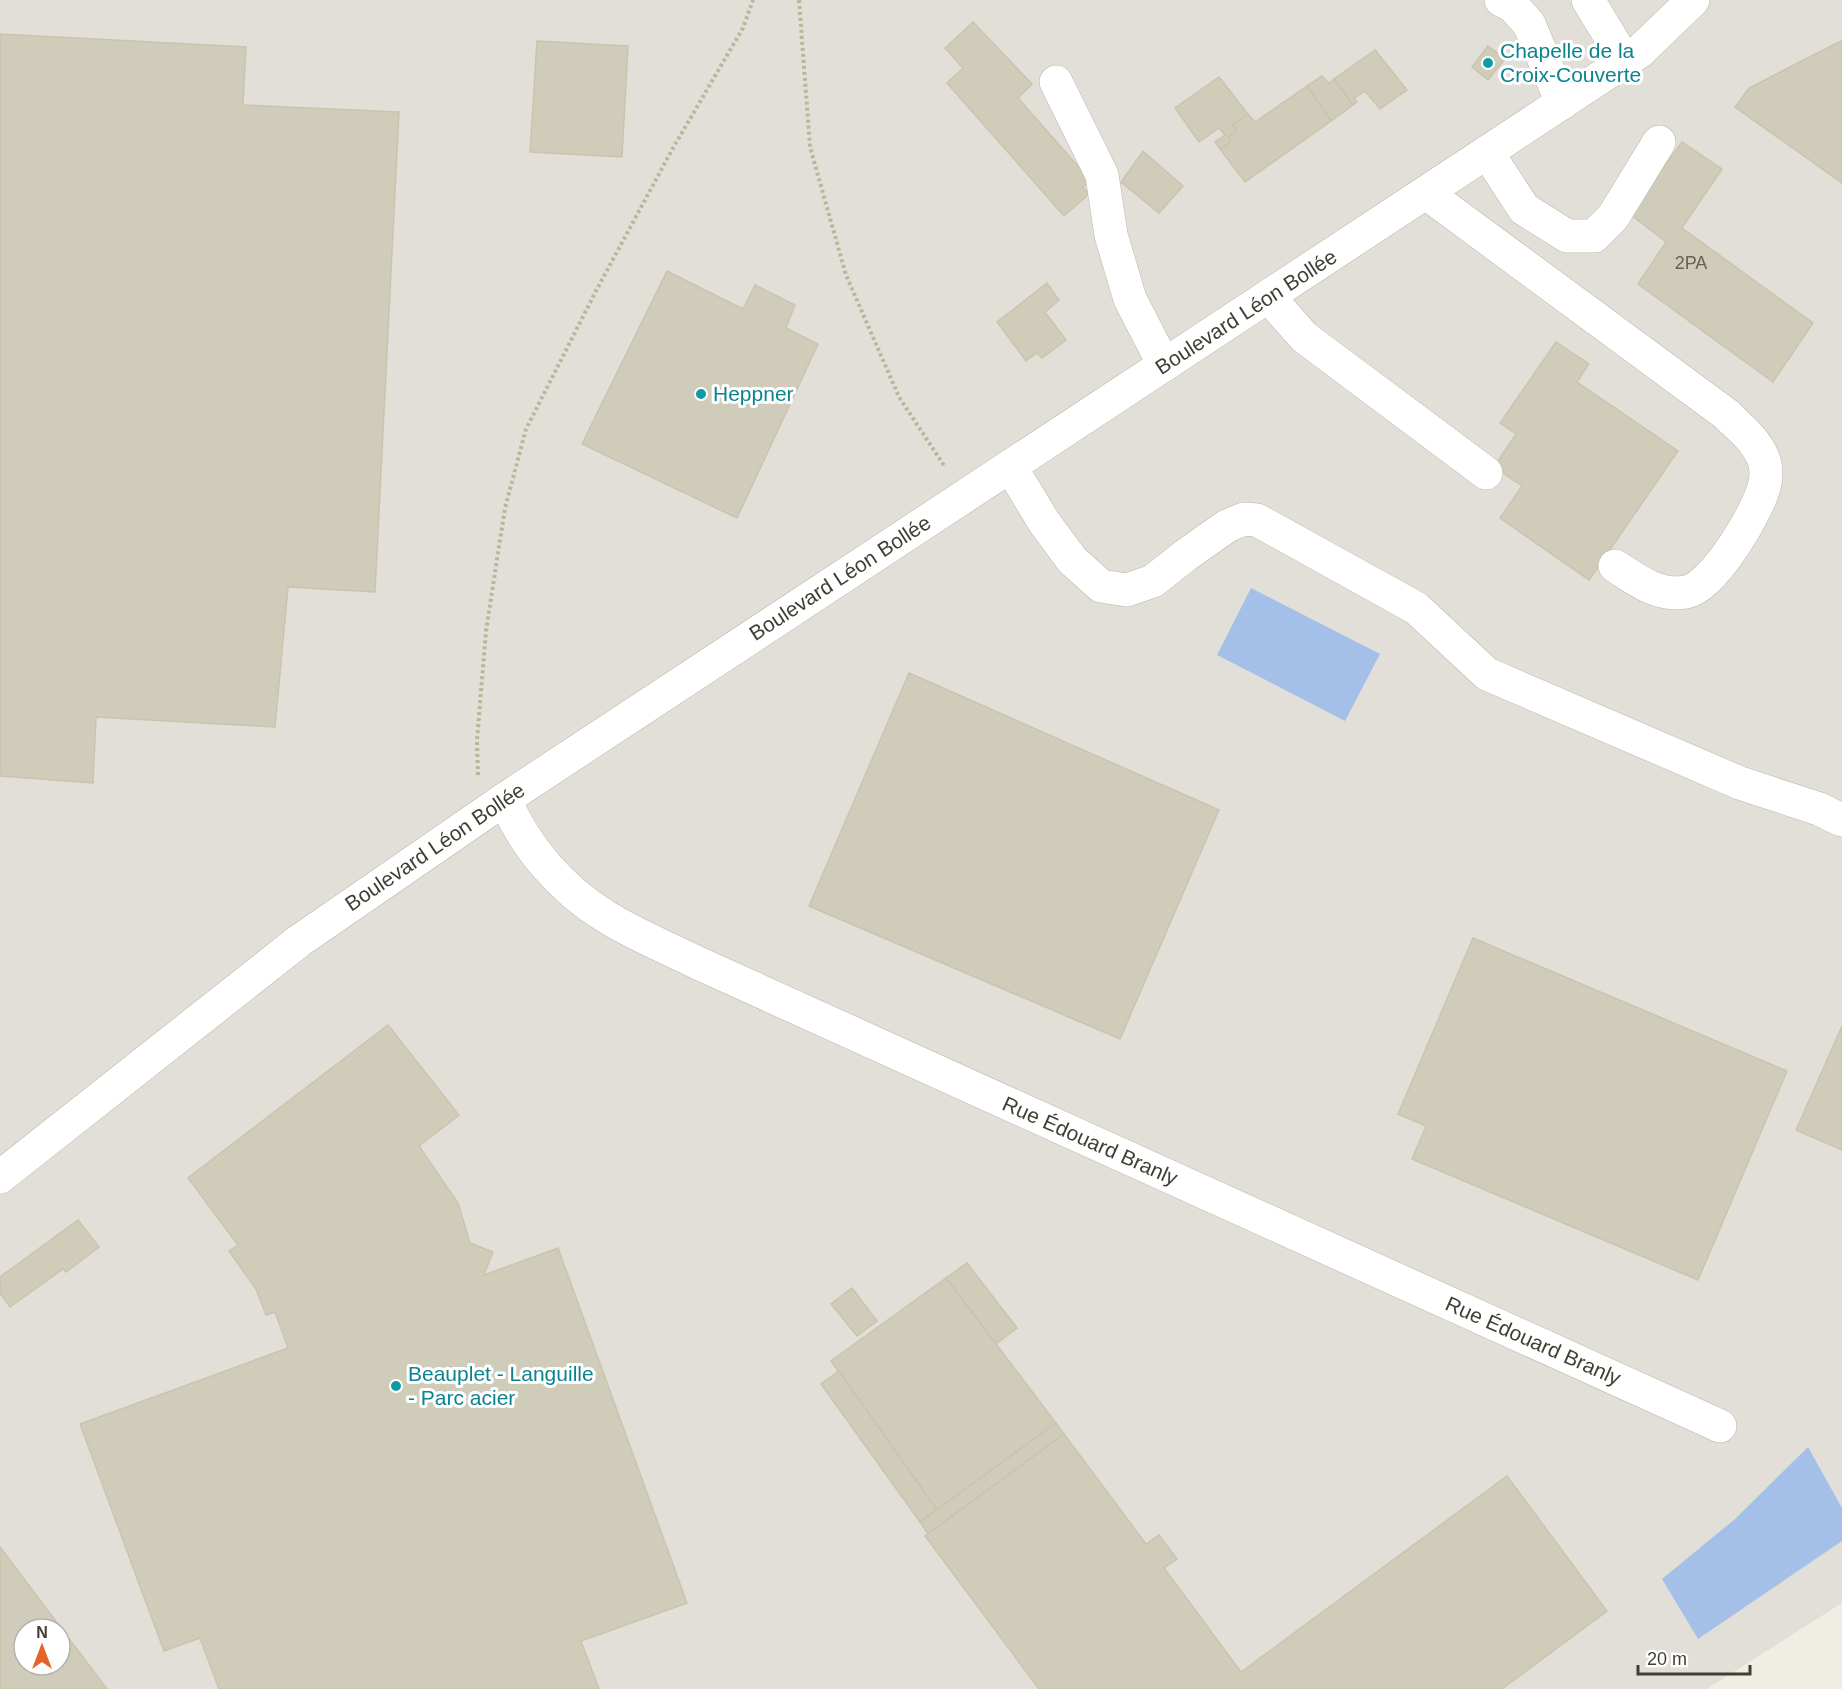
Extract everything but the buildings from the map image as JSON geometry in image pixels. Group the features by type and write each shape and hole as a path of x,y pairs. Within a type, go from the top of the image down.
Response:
{"street":[{"path":"1500,0 1513,6 1528,24 1562,103"},
{"path":"1588,0 1625,61"},
{"name":"Boulevard Léon Bollée","path":"0,1177 299,941 492,808 1639,52 1694,0"},
{"path":"1056,82 1102,175 1112,235 1130,299 1164,365"},
{"path":"1486,152 1524,209 1567,236 1594,236 1613,217 1659,142"},
{"path":"1426,193 1726,414 1756,445 1765,464 1765,482 1758,501 1727,558 1707,580 1689,592 1669,592 1647,587 1615,566"},
{"path":"1269,297 1304,337 1486,473"},
{"path":"1010,466 1044,522 1072,560 1101,586 1127,590 1154,581 1227,526 1244,519 1257,520 1416,608 1487,674 1740,783 1819,809 1842,820"},
{"name":"Rue Édouard Branly","path":"492,808 514,822 553,876 605,916 700,964 1720,1426"}],"path":[{"path":"492,808 477,740 486,631 506,508 526,429 613,259 743,28 753,0"},
{"path":"799,0 810,147 846,275 898,397 964,496"}],"shaded area":[{"path":"0,0 1842,0 1842,1603 1707,1689 0,1689"}],"water":[{"path":"1251,588 1380,654 1345,721 1217,655"},
{"path":"1808,1447 1842,1508 1842,1541 1698,1639 1662,1579 1735,1519"}],"place":[{"name":"Chapelle de la Croix-Couverte","path":"1488,63"},
{"name":"Heppner","path":"701,394"},
{"name":"Beauplet - Languille - Parc acier","path":"396,1386"}]}
